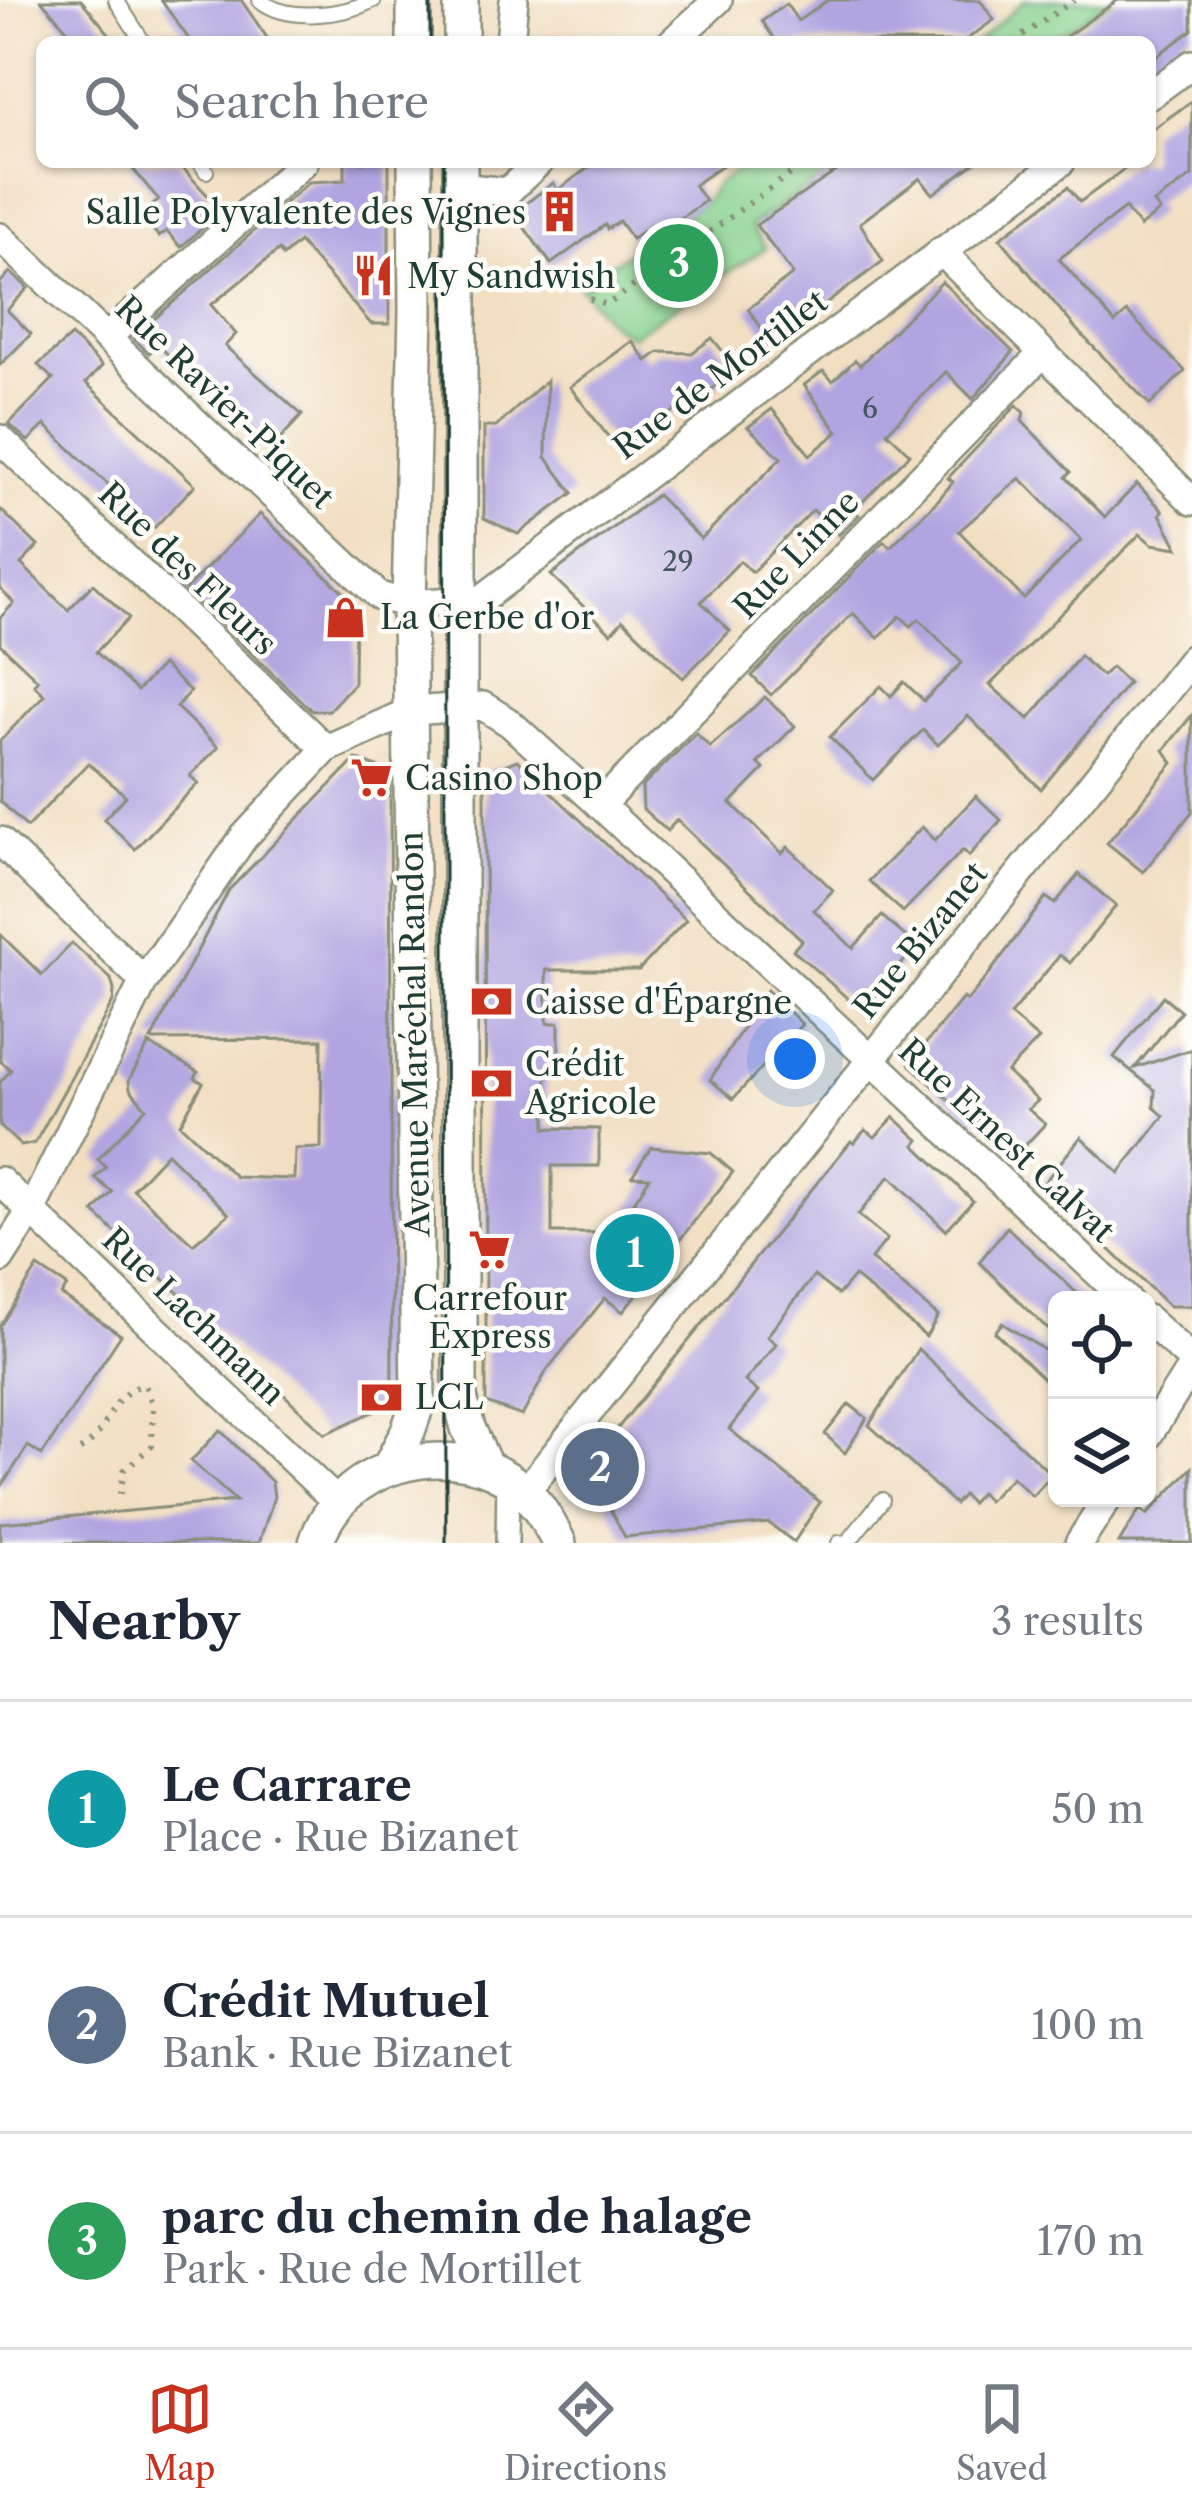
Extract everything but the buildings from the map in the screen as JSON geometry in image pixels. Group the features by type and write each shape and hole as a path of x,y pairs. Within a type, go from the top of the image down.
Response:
{"street":[{"path":"414,0 414,36"},
{"path":"461,0 461,36"},
{"path":"511,36 514,0"},
{"path":"678,36 718,0"},
{"path":"1156,91 1192,64"},
{"path":"106,338 297,168"},
{"name":"Avenue Maréchal Randon","path":"388,1468 418,1402 409,604 415,168"},
{"name":"Avenue Maréchal Randon","path":"533,168 507,192 475,174 462,598 460,1398 468,1428 506,1480 548,1518 559,1543"},
{"name":"Rue de Mortillet","path":"409,604 482,599 1053,168"},
{"name":"Rue Ravier-Piquet","path":"0,237 350,572 380,596 409,604"},
{"path":"941,251 1192,501"},
{"name":"Rue Linne","path":"600,806 1043,353"},
{"name":"Rue des Fleurs","path":"0,440 326,748"},
{"name":"Rue Bizanet","path":"506,1480 869,1061 1192,659"},
{"name":"Rue Ernest Calvat","path":"463,707 483,706 510,722 1117,1291"},
{"path":"0,1259 31,1211 144,980 244,837 326,748 411,710 463,707"},
{"path":"0,841 144,980"},
{"name":"Rue Lachmann","path":"0,1181 338,1503"},
{"path":"1156,1328 1192,1363 1156,1422"},
{"path":"316,1543 338,1503 363,1482 388,1468 431,1459 506,1480 508,1543"},
{"path":"1079,1543 1102,1507"}],"lane":[{"path":"116,0 139,36"},
{"path":"260,0 274,11 312,12 350,12 374,0"},
{"path":"839,1543 848,1542 882,1500"}],"path":[{"path":"1022,36 1075,0"},
{"path":"593,278 592,300 607,305 798,168"},
{"path":"80,1450 95,1442 129,1388 145,1385 157,1372"},
{"path":"120,1494 124,1470 152,1447 153,1406 145,1385"}],"green space":[{"path":"1025,0 1111,0 1057,36 984,36"},
{"path":"740,168 837,168 750,226 766,248 631,336 611,324 580,287 636,247 632,239 643,231 650,240 705,201 716,185"}],"tram line":[{"path":"430,0 430,36"},
{"path":"444,168 446,1543"}],"place":[{"name":"Salle Polyvalente des Vignes","path":"560,212"},
{"name":"parc du chemin de halage","path":"679,263"},
{"name":"My Sandwish","path":"373,276"},
{"name":"La Gerbe d'or","path":"346,617"},
{"name":"Casino Shop","path":"371,778"},
{"name":"Caisse d'Épargne","path":"491,1002"},
{"name":"Crédit Agricole","path":"491,1083"},
{"name":"Carrefour Express","path":"490,1250"},
{"name":"Le Carrare","path":"635,1253"},
{"name":"LCL","path":"381,1397"},
{"name":"Crédit Mutuel","path":"600,1467"}]}
